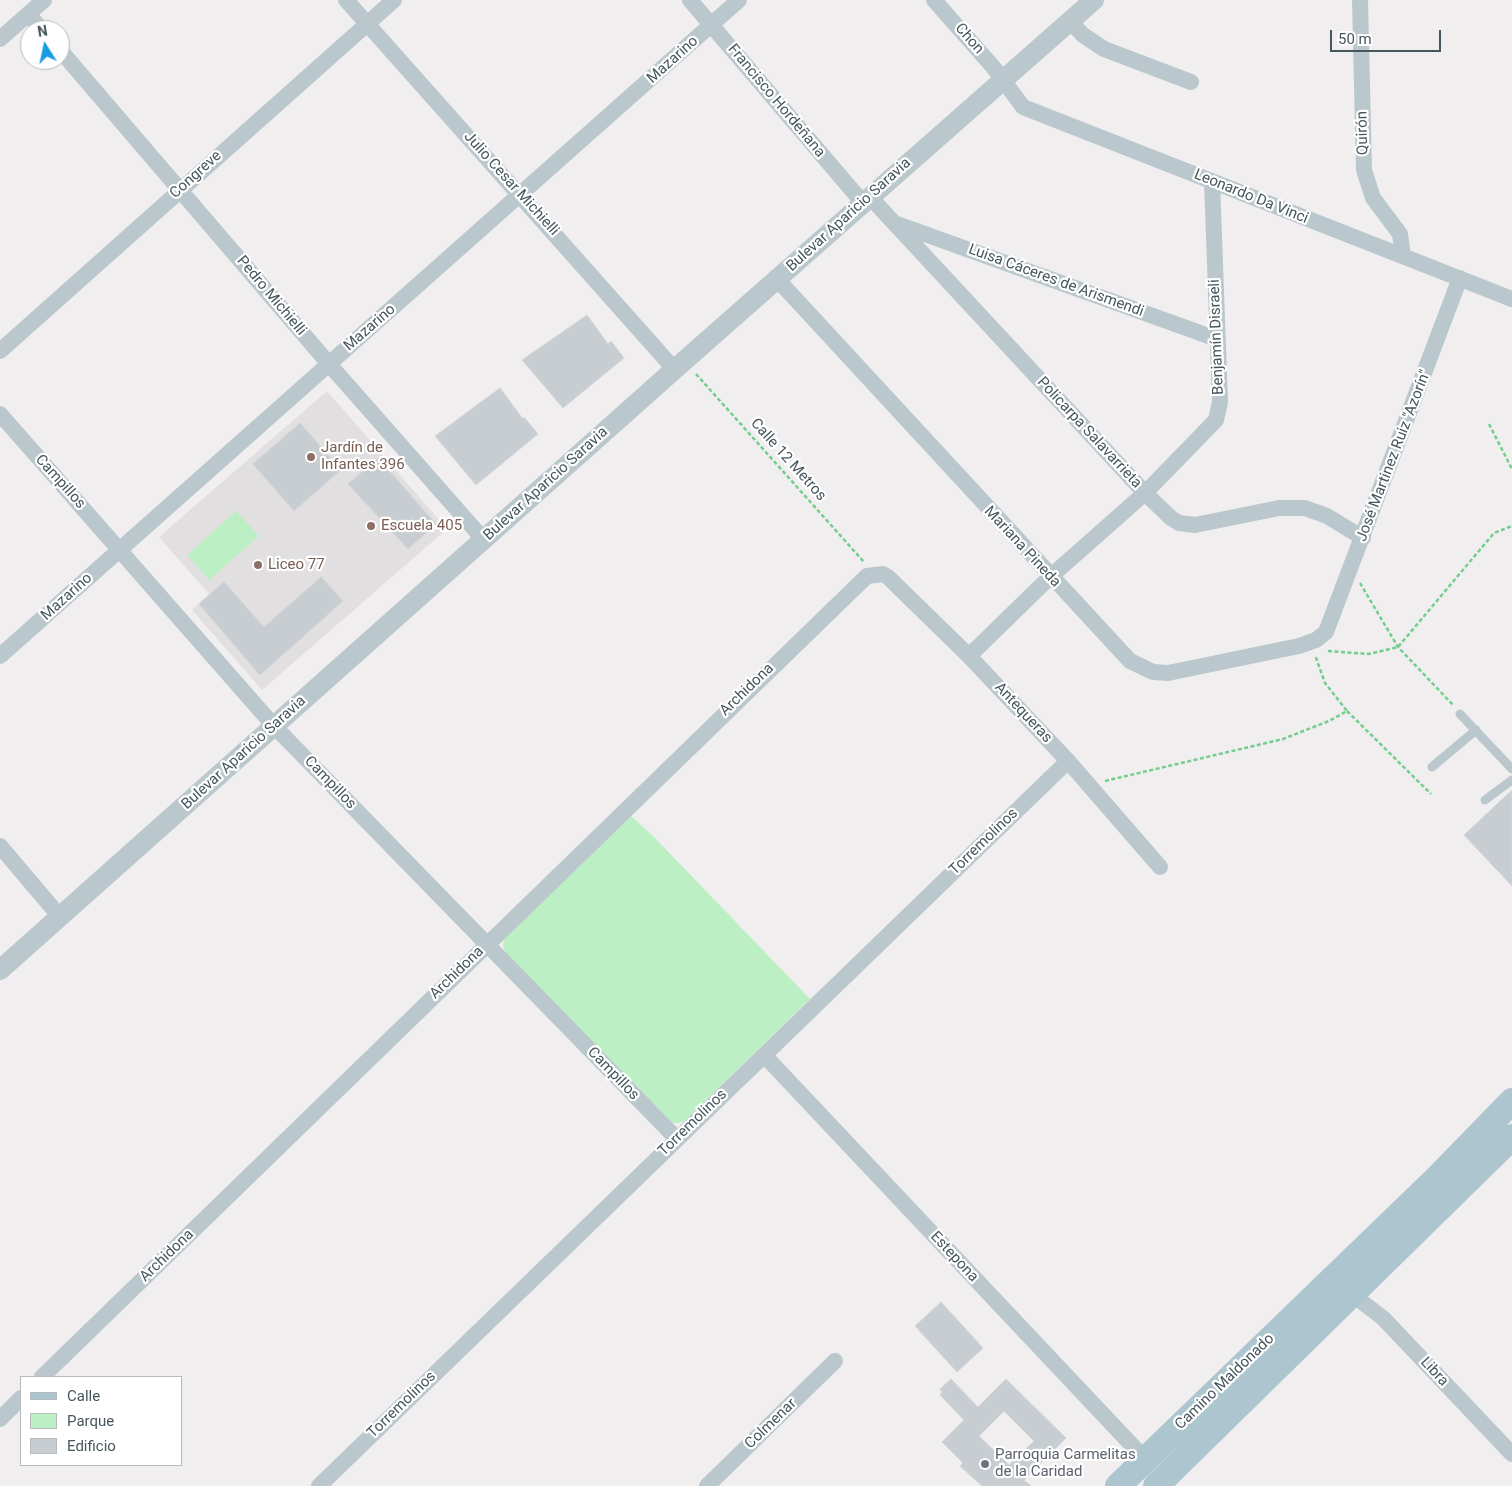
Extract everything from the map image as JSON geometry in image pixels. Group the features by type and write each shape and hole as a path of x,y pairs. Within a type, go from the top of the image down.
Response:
{"main road":[{"name":"Camino Maldonado","path":"1118,1486 1438,1177 1512,1101"},
{"name":"Camino Maldonado","path":"1156,1486 1353,1295 1512,1137"}],"street":[{"path":"0,39 44,0"},
{"name":"Julio Cesar Michielli","path":"346,0 679,366"},
{"name":"Congreve","path":"0,351 394,0"},
{"name":"Francisco Hordeñana","path":"690,0 866,200"},
{"name":"Mazarino","path":"0,656 739,0"},
{"name":"Chon","path":"934,0 1002,80"},
{"name":"Bulevar Aparicio Saravia","path":"0,970 61,918 274,726 866,200 1094,0"},
{"name":"Quirón","path":"1360,0 1364,170 1373,198 1400,234 1403,256"},
{"path":"28,14 33,20"},
{"path":"1070,21 1082,35 1104,49 1191,82"},
{"name":"Pedro Michielli","path":"70,62 329,364 484,540"},
{"name":"Leonardo Da Vinci","path":"1002,80 1023,108 1512,299"},
{"name":"Benjamín Disraeli","path":"969,656 1050,577 1144,493 1216,420 1220,402 1212,181"},
{"name":"Policarpa Salavarrieta","path":"866,200 895,223 1144,493 1171,518 1186,525 1195,525 1292,507 1305,508 1327,516 1363,538"},
{"name":"Luisa Cáceres de Arismendi","path":"895,223 1217,340"},
{"name":"José Martinez Ruiz \"Azorín\"","path":"1326,632 1352,568 1460,278"},
{"name":"Mariana Pineda","path":"777,279 1050,577 1130,661 1153,672 1168,673 1318,646 1326,632"},
{"name":"Campillos","path":"0,414 274,726 676,1138"},
{"name":"Antequeras","path":"875,574 883,574 888,577 969,656 1094,789 1160,866"},
{"name":"Archidona","path":"43,1376 860,581 875,574"},
{"name":"Torremolinos","path":"319,1486 676,1138 1068,761"},
{"path":"0,846 61,918"},
{"name":"Estepona","path":"764,1055 1145,1459"},
{"path":"1332,1278 1353,1295"},
{"name":"Libra","path":"1353,1295 1382,1318 1512,1454"},
{"name":"Colmenar","path":"707,1486 835,1361"},
{"path":"0,1419 20,1399"}],"lane":[{"path":"1460,714 1512,769"},
{"path":"1432,767 1476,730"},
{"path":"1485,800 1512,780"}],"path":[{"name":"Calle 12 Metros","path":"679,366 875,574"},
{"path":"1489,424 1512,469"},
{"path":"1431,794 1347,711 1325,683 1318,646 1369,654 1398,648 1494,533 1512,526"},
{"path":"1352,568 1398,648 1460,714"},
{"path":"1094,789 1108,779 1283,740 1330,722 1347,711"}],"shaded area":[{"path":"327,391 447,529 262,690 192,610 209,594 159,537"}],"green space":[{"path":"236,511 259,536 209,580 187,555"},
{"path":"629,814 654,837 810,999 683,1122 678,1123 672,1123 505,952 503,946 504,938"}],"building":[{"path":"587,315 608,344 611,341 624,358 563,408 522,360"},
{"path":"500,388 523,419 524,417 538,434 476,485 435,436"},
{"path":"300,423 341,470 294,511 253,464"},
{"path":"378,458 436,524 408,549 348,484"},
{"path":"321,577 343,601 260,675 199,604 224,582 264,627"},
{"path":"1512,790 1512,886 1464,835"},
{"path":"941,1302 983,1348 957,1372 915,1326"},
{"name":"Parroquia Carmelitas de la Caridad","path":"951,1379 978,1407 1006,1379 1066,1438 1024,1480 1031,1486 982,1486 960,1466 963,1463 942,1442 964,1420 940,1395 942,1392 940,1389","holes":["1004,1411 1034,1441 1009,1465 979,1436"]}],"place":[{"name":"Jardín de Infantes 396","path":"311,457"},
{"name":"Escuela 405","path":"371,526"},
{"name":"Liceo 77","path":"258,565"},
{"name":"Parroquia Carmelitas de la Caridad","path":"985,1464"}]}
